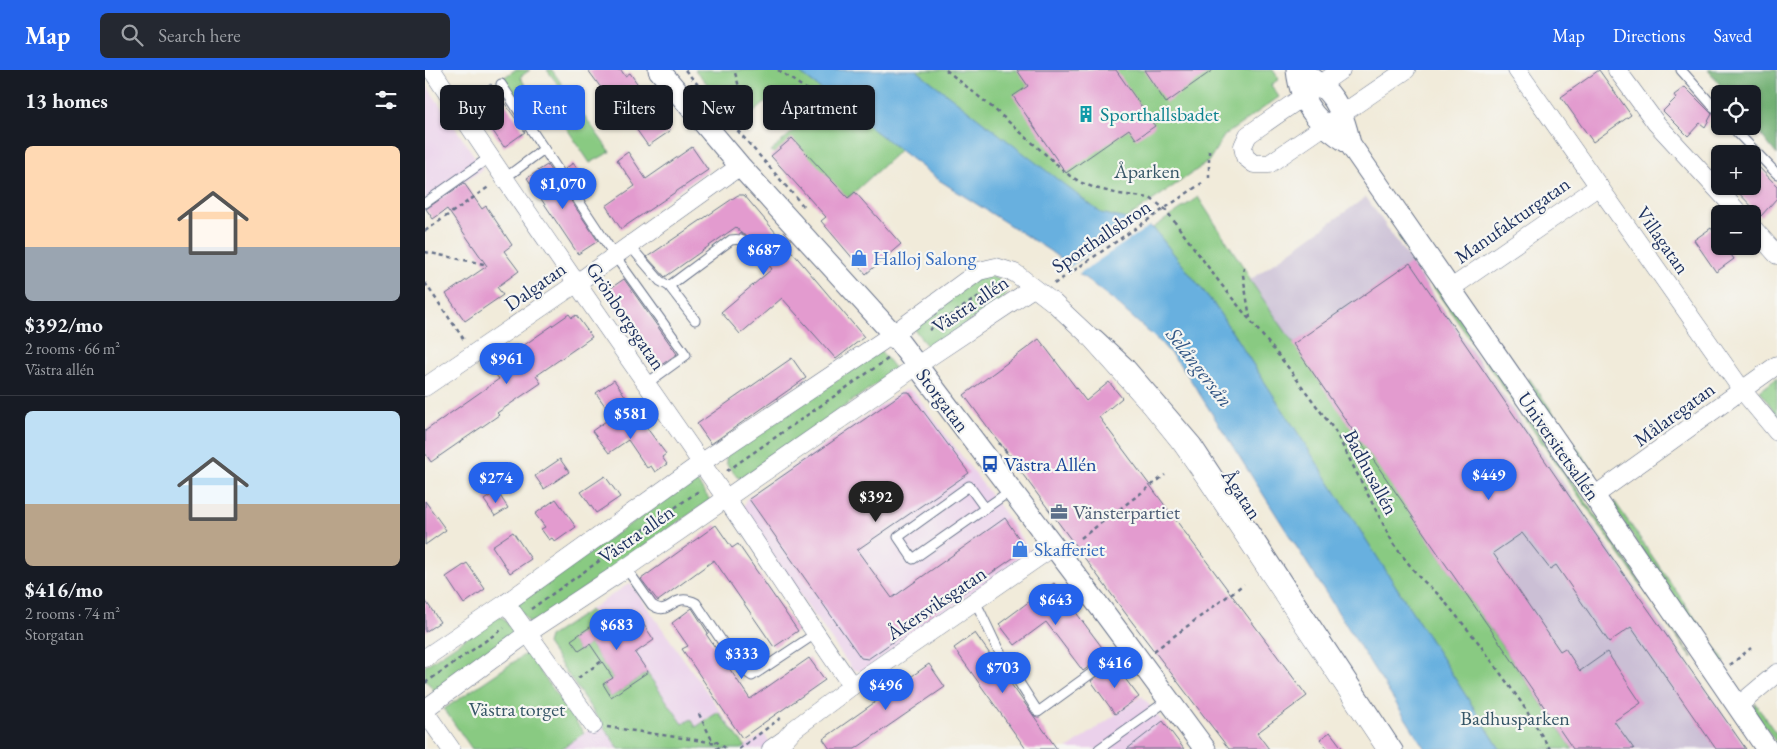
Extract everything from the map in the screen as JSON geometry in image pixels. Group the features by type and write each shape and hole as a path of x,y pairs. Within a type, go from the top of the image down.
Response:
{"street":[{"name":"Grönborgsgatan","path":"432,70 490,157 498,181 577,283 726,498 815,634 852,686"},
{"name":"Storgatan","path":"659,70 740,166 893,334 1205,749"},
{"name":"Universitetsallén","path":"1298,70 1312,90 1333,97 1342,113 1350,144 1767,749"},
{"path":"1341,70 1247,135 1243,146 1245,157 1254,164 1269,164 1406,70"},
{"name":"Villagatan","path":"1517,70 1742,390 1777,432"},
{"path":"1617,70 1656,123 1732,205"},
{"name":"Universitetsallén","path":"1312,90 1311,112 1324,127 1350,144"},
{"name":"Dalgatan","path":"425,387 623,251 740,166"},
{"name":"Manufakturgatan","path":"1450,289 1599,186"},
{"path":"1761,237 1777,254"},
{"name":"Västra allén","path":"425,658 506,603 701,463 893,334 979,272 996,267 1015,273 1033,288 626,568 523,626 425,710"},
{"name":"Ågatan","path":"1033,288 1054,303 1126,367 1181,443 1386,749"},
{"name":"Målaregatan","path":"1594,496 1777,365"},
{"name":"Åkersviksgatan","path":"782,746 793,730 852,686 1053,547"},
{"path":"506,603 593,725"},
{"path":"1737,706 1777,673"},
{"path":"425,710 451,749"}],"lane":[{"path":"1681,70 1711,104"},
{"path":"501,84 545,149 623,251 687,355 646,384"},
{"path":"1740,135 1777,174"},
{"path":"498,181 545,149"},
{"path":"425,203 490,157"},
{"path":"669,286 731,240 739,238 754,250"},
{"path":"623,251 659,281 669,286 695,320"},
{"path":"1126,367 1196,442 1398,749"},
{"path":"985,508 969,486 898,537 913,559 1010,491"},
{"path":"626,568 652,605 658,609 663,610 678,600 688,599 696,603 740,668 752,676 815,634"},
{"path":"975,602 999,651 1038,712 1129,646"},
{"path":"1099,749 1168,700"}],"path":[{"path":"734,70 739,85"},
{"path":"778,70 800,85"},
{"path":"946,70 993,108 1070,176 1082,183 1105,191 1150,198 1165,209"},
{"path":"1209,148 1209,178"},
{"path":"425,231 498,181"},
{"name":"Sporthallsbron","path":"1052,286 1202,183"},
{"name":"Badhusallén","path":"1165,209 1335,431 1394,545 1478,642 1521,702 1550,749"},
{"path":"425,252 484,264"},
{"path":"1243,267 1251,319"},
{"path":"925,332 1015,273"},
{"path":"425,283 466,342"},
{"path":"425,683 523,626 713,480 890,358"},
{"path":"1081,538 1165,475"},
{"path":"1149,655 1244,584"},
{"path":"1731,664 1751,648"},
{"path":"575,680 602,661"},
{"path":"699,714 708,733 717,743 727,749"},
{"path":"739,749 784,715"},
{"path":"593,725 717,743"},
{"path":"716,749 722,746"}],"shaded area":[{"path":"425,83 440,105 440,130 457,130 483,169 425,210"},
{"path":"1366,197 1747,749 1573,749 1293,344 1250,280"},
{"path":"905,389 914,392 1008,518 1030,551 862,672 852,669 742,512 746,499"},
{"path":"630,583 745,746 764,734 775,749 561,749 599,722 547,644 549,637"},
{"path":"1142,696 1184,749 1067,749"}],"green space":[{"path":"515,70 530,70 520,77 525,85 514,85 514,104 504,88 504,85 494,84"},
{"path":"547,70 552,70 563,85 558,85"},
{"path":"695,70 796,70 816,85 763,85 763,105 753,113 753,85 708,85"},
{"name":"Åparken","path":"916,70 1273,70 1279,79 1271,85 1279,97 1224,136 1208,162 1126,219 1101,214"},
{"path":"1708,70 1777,70 1777,155 1761,135 1761,85 1720,85"},
{"path":"585,117 610,152 590,163 568,130 585,130"},
{"path":"795,130 874,130 900,150 848,198 771,151"},
{"name":"Badhusparken","path":"1198,197 1250,280 1573,749 1500,749 1213,303 1153,228"},
{"path":"1398,236 1405,238 1693,658 1689,654"},
{"path":"988,276 998,279 1004,284 1007,291 1003,298 929,349 912,326 974,280"},
{"path":"880,350 895,369 893,372 742,479 737,477 726,463 726,456"},
{"path":"1529,378 1596,475 1589,473 1527,384"},
{"path":"1777,378 1777,415 1760,391"},
{"path":"693,481 697,482 710,500 536,622 529,622 517,607 518,601"},
{"path":"1615,502 1725,662 1722,665 1615,510"},
{"path":"590,610 598,621 571,640 579,651 590,644 613,678 603,685 611,697 647,673 683,724 691,719 696,727 718,712 746,747 742,749 619,749 547,644 549,637"},
{"path":"497,617 502,617 515,633 435,692 425,679 425,666"},
{"name":"Västra torget","path":"527,653 584,733 561,749 472,749 444,709"},
{"path":"1755,703 1777,735 1777,744 1753,709"}],"water":[{"name":"Selångersån","path":"796,70 916,70 1101,213 1153,228 1213,303 1500,749 1425,749 1183,368 1162,344 1112,299 1050,251 939,180 874,130 875,85 816,85"}],"pier":[{"path":"1138,220 1151,225 1077,275 1068,268"}],"building":[{"path":"588,70 621,70 625,76 630,73 638,85 599,85"},
{"name":"Sporthallsbadet","path":"1017,70 1116,70 1155,126 1136,139 1129,129 1066,173 1013,96 1028,86"},
{"path":"1144,70 1213,70 1166,103"},
{"path":"1599,70 1631,115 1593,142 1561,97"},
{"path":"1685,87 1711,113 1705,127 1700,123 1688,136 1663,111 1676,98 1674,95"},
{"path":"504,102 514,116 514,130 524,130 525,132 504,147 492,130 504,130"},
{"path":"637,130 669,130 670,131 648,146"},
{"path":"792,138 848,198 855,192 901,244 866,274 821,221 826,217 771,156"},
{"path":"692,147 708,170 621,229 606,206 635,186 617,160 628,152 646,179"},
{"path":"573,163 582,175 573,181 565,169"},
{"path":"547,165 598,241 578,254 527,178"},
{"path":"1761,169 1777,186 1777,198 1761,216 1761,205 1750,205 1741,195 1761,195"},
{"path":"464,183 482,209 486,206 512,245 504,251 519,271 497,287 503,295 465,321 446,294 487,266 447,209 433,219 426,209"},
{"path":"738,195 744,195 864,337 836,359 782,298 740,334 721,312 772,269 759,253 760,249 758,246 736,227 665,277 647,257"},
{"path":"1711,228 1711,255 1731,255 1734,259 1716,272 1694,240"},
{"path":"1410,263 1585,519 1746,749 1716,749 1631,627 1609,642 1556,565 1550,569 1522,533 1493,553 1560,651 1565,648 1580,671 1607,652 1641,703 1614,721 1634,749 1573,749 1293,344"},
{"path":"624,279 677,354 657,368 605,292"},
{"path":"569,314 572,318 576,315 592,337 536,376 541,383 431,462 425,453 425,431 499,379 491,368"},
{"path":"1039,339 1086,401 1109,382 1122,398 1099,417 1307,696 1257,733 1269,749 1229,749 1126,614 964,395"},
{"path":"792,358 806,378 711,444 697,424"},
{"path":"614,380 628,400 610,413 596,393"},
{"path":"904,392 909,392 969,473 857,550 892,598 1005,518 1026,549 868,659 861,658 749,499"},
{"path":"620,411 631,427 641,420 666,454 662,457 667,464 655,472 651,466 647,468 628,440 609,453 592,431"},
{"path":"560,459 569,472 544,489 535,476"},
{"path":"605,476 620,497 596,513 581,492"},
{"path":"497,491 508,508 495,516 484,500"},
{"path":"556,499 576,527 555,542 552,538 549,540 541,529 545,527 535,514"},
{"path":"425,501 446,530 425,545"},
{"path":"716,525 732,548 738,544 798,631 774,647 714,560 658,601 641,579"},
{"path":"513,532 531,559 510,573 492,546"},
{"path":"467,563 485,589 464,604 446,577"},
{"path":"1054,583 1107,654 1083,671 1046,622 1015,645 999,624"},
{"path":"425,600 440,622 425,632"},
{"path":"692,608 708,633 706,634 750,699 809,658 825,680 742,738 682,649 688,646 672,623"},
{"path":"609,614 621,632 640,619 654,640 635,653 648,672 611,697 603,684 613,678 590,644 579,651 571,640"},
{"path":"975,633 1057,749 1026,749 954,648"},
{"path":"929,664 945,687 855,749 830,749 823,739"},
{"path":"1114,664 1139,697 1115,714 1091,681"},
{"path":"1163,721 1184,749 1127,749"},
{"path":"1330,732 1343,749 1328,749 1320,739"}],"place":[{"name":"Sporthallsbadet","path":"1086,114"},
{"name":"Halloj Salong","path":"859,258"},
{"name":"Västra Allén","path":"990,464"},
{"name":"Vänsterpartiet","path":"1059,512"},
{"name":"Skafferiet","path":"1020,549"}]}
